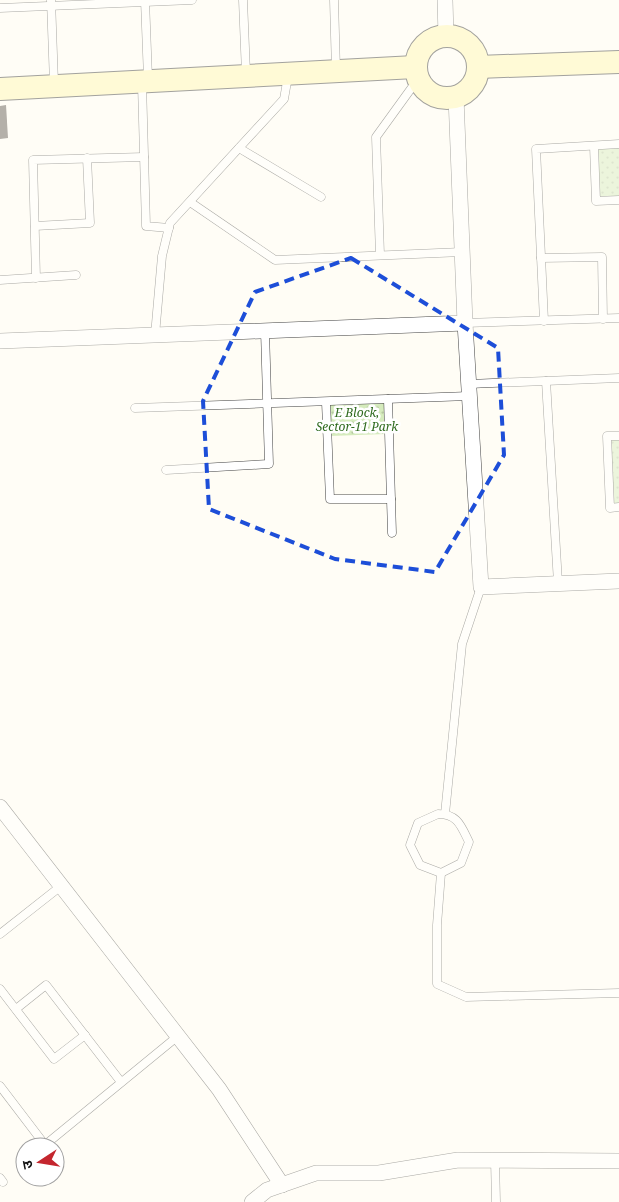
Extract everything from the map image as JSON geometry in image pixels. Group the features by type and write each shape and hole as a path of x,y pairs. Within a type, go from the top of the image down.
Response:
{"street":[{"path":"445,0 446,36"},
{"path":"446,36 456,37 472,48 478,67 472,86 456,97 446,98 429,93 422,87 417,73 417,58 421,49 437,37 446,36"},
{"path":"478,67 619,62"},
{"path":"0,89 336,72 417,73"},
{"path":"456,97 465,324 481,586 619,581"},
{"path":"0,341 465,324"},
{"path":"0,807 219,1089 282,1185"},
{"path":"252,1202 267,1190 316,1173 379,1173 458,1160 619,1161"}],"lane":[{"path":"0,8 52,3 192,0"},
{"path":"243,0 246,76"},
{"path":"334,0 336,72"},
{"path":"146,1 144,156 146,226 169,228"},
{"path":"52,3 54,86"},
{"path":"380,255 376,137 417,73"},
{"path":"155,335 162,256 170,224 284,99 288,74"},
{"path":"544,321 536,149 619,144"},
{"path":"594,146 596,201 619,200"},
{"path":"239,148 321,197"},
{"path":"36,278 33,160 144,156"},
{"path":"35,226 90,223 87,158"},
{"path":"190,202 275,260 462,252"},
{"path":"541,258 602,257 603,319"},
{"path":"0,280 76,275"},
{"path":"465,324 619,318"},
{"path":"166,470 270,464 265,331"},
{"path":"134,408 388,399 546,381 619,378"},
{"path":"546,381 558,583"},
{"path":"388,399 392,534"},
{"path":"326,402 330,500 391,499"},
{"path":"619,436 606,436 610,508 619,507"},
{"path":"444,814 462,644 481,586"},
{"path":"438,814 444,814 459,821 469,842 461,863 441,872 420,865 410,845 418,824 438,814"},
{"path":"441,872 437,925 437,984 466,997 619,993"},
{"path":"0,932 62,886"},
{"path":"16,1009 46,985 122,1082"},
{"path":"0,989 54,1059 85,1035"},
{"path":"0,1086 45,1145 178,1036"},
{"path":"0,1101 7,1095"},
{"path":"495,1160 496,1202"}],"highlighted area":[{"path":"351,258 498,348 504,455 435,572 335,559 209,509 203,401 255,292"}],"green space":[{"path":"619,146 619,198 599,198 597,147"},
{"name":"E Block, Sector-11 Park","path":"386,402 386,434 330,436 328,403"},
{"path":"619,438 619,505 612,505 609,439"}],"building":[{"path":"6,105 8,138 0,139 0,106"}]}
